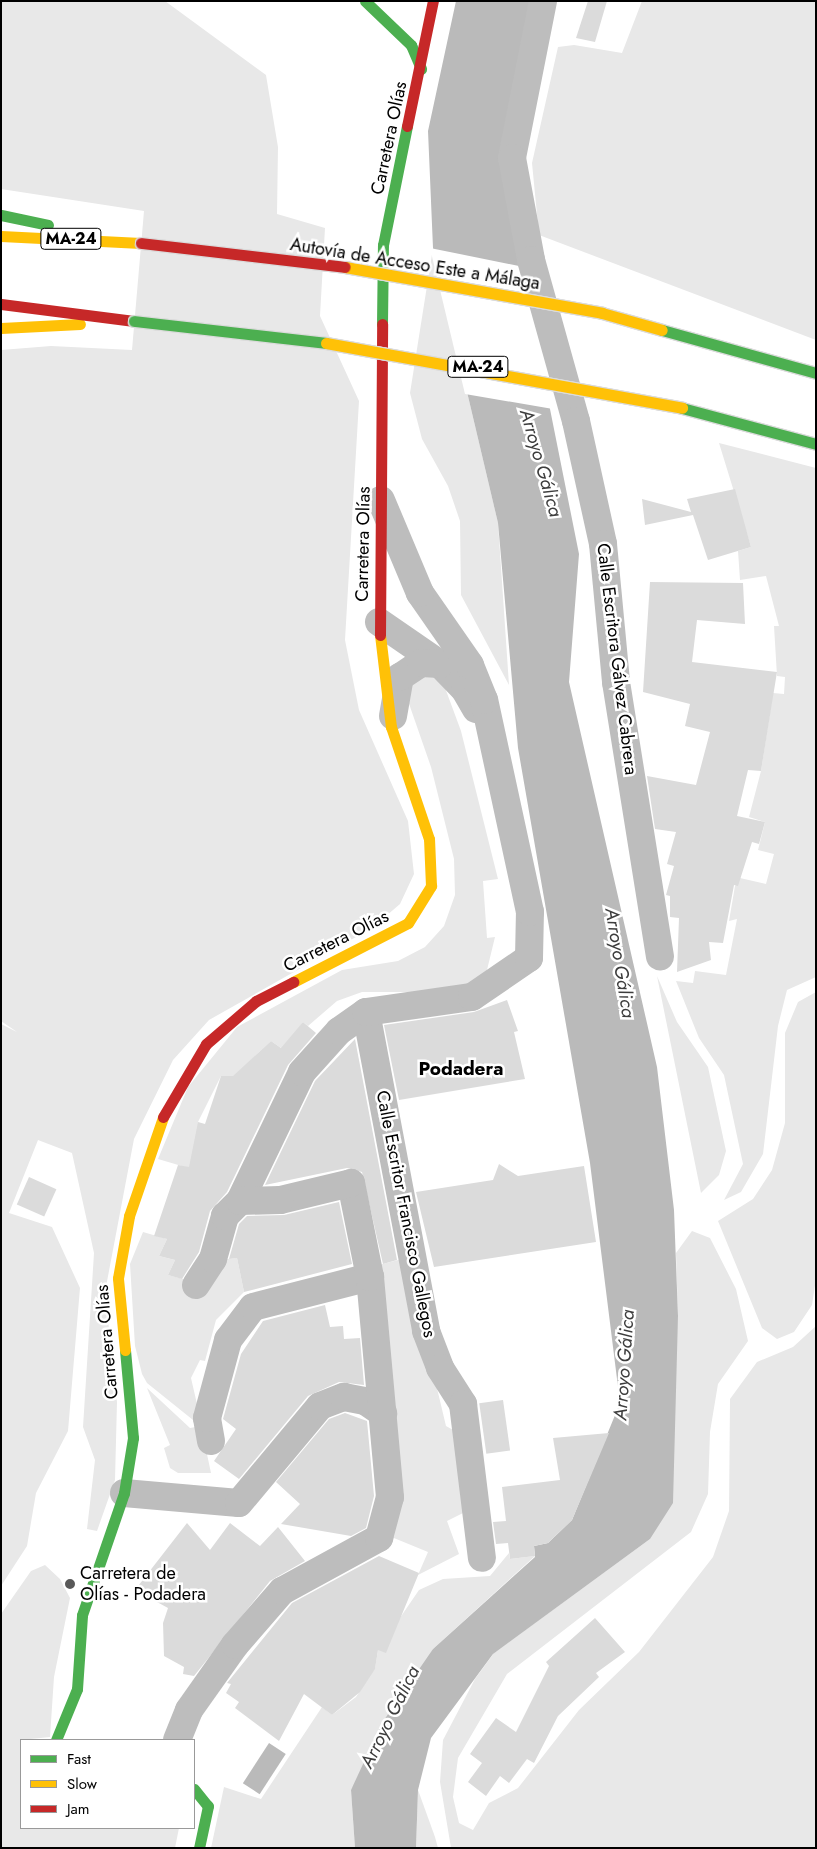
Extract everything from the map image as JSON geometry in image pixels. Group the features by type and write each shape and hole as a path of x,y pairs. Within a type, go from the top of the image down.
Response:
{"main road":[{"path":"365,1 411,45 421,69"},
{"name":"Carretera Olías","path":"56,1739 77,1689 82,1615 124,1493 133,1438 118,1278 129,1216 163,1116 206,1044 256,1001 408,923 431,886 430,839 391,728 379,622 383,245 421,69 433,1"},
{"path":"1,215 122,242"},
{"name":"Autovía de Acceso Este a Málaga","path":"1,236 141,243 336,265 602,313 816,373"},
{"name":"MA-24","path":"1,304 339,345 545,379 716,414 816,444"},
{"path":"1,328 134,321"},
{"path":"195,1790 208,1806 200,1848"}],"street":[{"name":"Calle Escritora Gálvez Cabrera","path":"544,1 512,158 531,260 576,421 604,544 616,682 660,956"},
{"path":"196,1284 212,1259 224,1216 240,1201 302,1072 339,1031 366,1012 472,997 529,958 530,912 491,734 470,665 441,627 420,593 380,500"},
{"path":"379,622 420,618 441,627"},
{"path":"379,622 440,664 465,690 491,734"},
{"path":"391,728 400,677 421,663 440,664"},
{"name":"Calle Escritor Francisco Gallegos","path":"366,1012 426,1331 440,1368 463,1404 482,1558"},
{"path":"177,1739 189,1710 235,1645 282,1591 379,1538 390,1497 370,1277 351,1183 280,1200 240,1201"},
{"path":"211,1441 207,1418 228,1340 253,1307 370,1277"},
{"path":"124,1493 240,1503 320,1406 344,1397 365,1401 383,1413"}],"shaded area":[{"path":"1,1 165,1 266,75 278,147 277,214 325,228 320,316 359,401 345,640 359,710 408,821 414,874 400,904 372,928 209,1020 173,1060 134,1139 105,1292 117,1402 115,1480 97,1531 87,1529 95,1460 83,1427 94,1253 72,1153 38,1140 9,1213 52,1227 80,1288 68,1431 36,1493 27,1546 1,1586 1,1024 17,1032 1,1021 1,350 51,346 132,350 144,211 1,189"},
{"path":"642,1 816,1 816,340 539,235 532,163 558,47 574,45 622,53"},
{"path":"433,248 498,523 509,685 461,595 460,521 448,486 422,439 410,393"},
{"path":"719,443 816,468 816,977 787,990 778,1026 763,1154 741,1192 724,1200 743,1164 724,1075 699,1038 676,981 693,983 695,971 726,975 737,919 729,921 735,886 740,878 766,884 774,854 758,850 765,822 749,817 761,771 773,693 784,694 785,677 777,676 774,626 779,626 766,576 740,580 738,551 751,547"},
{"path":"429,670 444,685 461,731 498,879 483,881 487,938 495,937 487,970 476,984 437,992 362,992 337,1001 308,1026 303,1022 284,1050 271,1041 234,1076 221,1076 198,1122 202,1172 158,1159 188,1087 237,1027 342,970 398,961 425,947 444,926 455,895 454,859 431,767 407,698 407,685"},
{"path":"657,976 677,1022 708,1067 726,1151 719,1175 701,1193"},
{"path":"816,992 816,1279 812,1305 794,1332 777,1339 762,1328 718,1221 753,1199 772,1170 785,1123 785,1033 798,1002"},
{"path":"692,1231 710,1238 736,1289 748,1341 718,1384 710,1432 708,1494 691,1532 507,1674 458,1758 453,1797 459,1823 473,1830 489,1803 518,1788 579,1710 639,1652 713,1557 729,1511 730,1399 757,1362 793,1347 816,1326 816,1848 451,1848 440,1782 443,1740 475,1679 494,1653 650,1539 678,1316 676,1253"},
{"path":"143,1232 167,1239 159,1256 175,1260 168,1275 191,1281 219,1260 237,1258 244,1292 216,1320 205,1361 200,1360 191,1378 200,1417 193,1420 147,1383 142,1374 135,1346 130,1264"},
{"path":"406,1258 446,1426 462,1435 467,1511 447,1521 459,1554 418,1575 428,1552 389,1536 375,1266"},
{"path":"147,1388 190,1428 201,1426 211,1473 178,1473 170,1468 164,1448 170,1445"},
{"path":"509,1553 510,1559 535,1556 433,1649 351,1790 355,1848 211,1848 224,1787 261,1799 322,1707 332,1715 356,1697 375,1668 378,1650 419,1590 443,1579 490,1576"},
{"path":"45,1565 60,1579 70,1598 54,1677 50,1737 20,1739 20,1829 179,1829 175,1848 1,1848 1,1614 31,1571"},
{"path":"418,1790 435,1837 438,1848 416,1848"}],"water":[{"name":"Arroyo Gálica","path":"456,1 533,1 520,259 579,554 569,682 657,1067 674,1210 678,1316 673,1503 650,1539 493,1654 431,1738 418,1790 416,1848 355,1848 351,1790 382,1723 433,1649 535,1557 534,1546 548,1543 572,1520 620,1403 590,1163 518,748 498,523 433,248 428,131"},
{"path":"269,1743 286,1754 260,1794 243,1783"}],"pier":[{"path":"430,248 524,267 553,409 465,394"}],"building":[{"path":"588,1 607,1 595,42 576,38"},
{"path":"735,489 751,547 708,560 693,515 645,525 642,499 691,512 687,499"},
{"path":"650,582 743,583 745,624 697,620 692,662 777,672 761,771 748,770 737,816 765,822 759,844 752,842 738,886 734,885 723,943 709,942 711,960 677,972 679,918 670,917 670,896 666,895 674,866 667,864 676,832 655,829 647,776 696,785 710,732 685,726 690,704 643,692"},
{"path":"507,1000 518,1031 514,1032 525,1079 399,1100 384,1025 474,1012"},
{"path":"303,1022 316,1033 288,1065 227,1192 210,1211 199,1252 182,1279 168,1275 175,1260 159,1256 167,1239 154,1236 178,1165 189,1167 198,1122 205,1124 221,1076 233,1076 271,1041 281,1048"},
{"path":"355,1039 397,1260 383,1264 362,1172 347,1168 265,1185 315,1081"},
{"path":"499,1164 518,1176 584,1166 596,1242 434,1267 416,1192 493,1180"},
{"path":"29,1177 56,1189 44,1217 17,1204"},
{"path":"339,1202 352,1264 244,1292 237,1258 229,1259 239,1224 247,1216 284,1215"},
{"path":"325,1305 330,1327 343,1326 344,1339 360,1338 364,1385 339,1382 308,1396 239,1479 214,1461 236,1429 223,1419 241,1354 263,1321"},
{"path":"503,1400 510,1451 486,1454 479,1403"},
{"path":"345,1413 367,1421 374,1496 366,1528 351,1536 281,1524 300,1504 276,1482 329,1419"},
{"path":"609,1433 572,1520 548,1543 534,1546 535,1556 510,1559 508,1543 496,1544 493,1522 506,1521 502,1487 560,1480 553,1438"},
{"path":"187,1523 210,1550 230,1523 260,1546 278,1527 305,1561 270,1581 194,1676 183,1674 184,1667 164,1656 163,1623 168,1608 135,1590"},
{"path":"379,1556 419,1573 386,1653 378,1650 375,1669 360,1692 332,1715 304,1694 279,1741 235,1708 239,1702 226,1693 231,1684 227,1683 292,1603"},
{"path":"595,1618 625,1652 596,1673 599,1677 558,1716 534,1763 527,1759 509,1783 500,1776 486,1796 468,1782 482,1763 470,1754 496,1718 516,1732 549,1666 546,1662"}],"traffic: fast":[{"path":"365,1 411,45 421,69"},
{"path":"382,324 383,245 407,126"},
{"path":"1,215 48,225"},
{"path":"134,321 326,343"},
{"path":"662,330 816,373"},
{"path":"682,408 816,444"},
{"path":"56,1739 77,1689 82,1615 124,1493 133,1438 125,1350"},
{"path":"195,1790 208,1806 199,1848"}],"traffic: slow":[{"path":"1,236 141,243"},
{"path":"345,267 602,313 662,330"},
{"path":"1,328 80,324"},
{"path":"326,343 682,408"},
{"path":"293,982 408,923 431,886 429,839 391,727 380,635"},
{"path":"125,1350 118,1278 129,1216 163,1117"}],"traffic: jam":[{"path":"407,126 433,1"},
{"path":"141,243 345,267"},
{"path":"1,304 134,321"},
{"path":"380,635 382,324"},
{"path":"163,1117 206,1044 256,1001 293,982"}],"place":[{"name":"Carretera de Olías - Podadera","path":"70,1584"}],"district":[{"name":"Podadera","path":"461,1069"}]}
